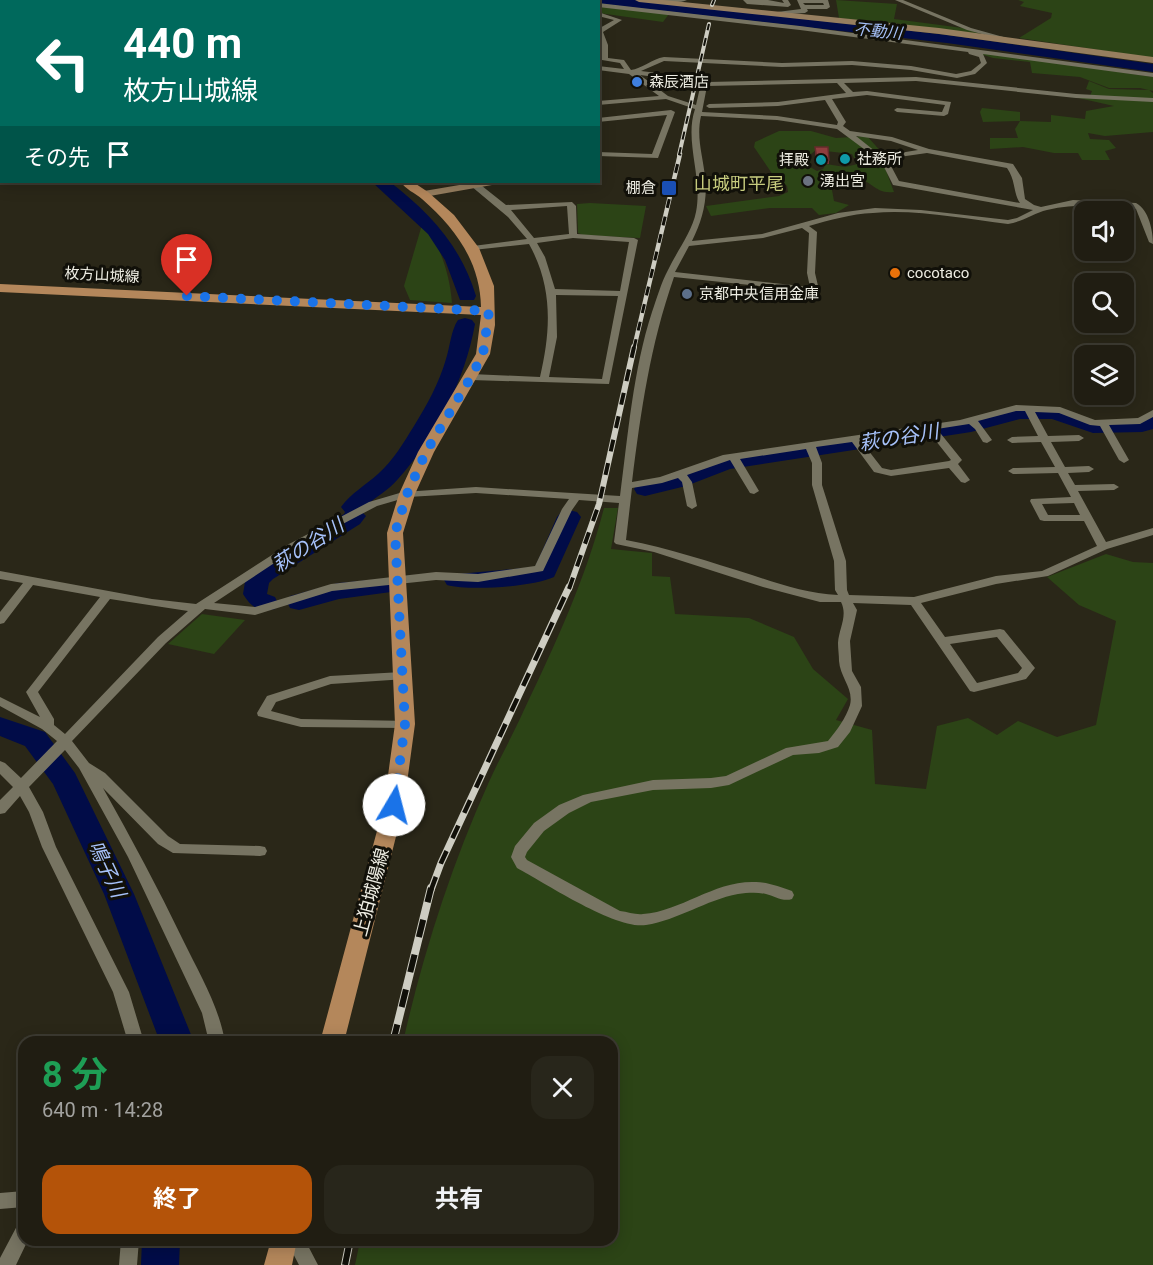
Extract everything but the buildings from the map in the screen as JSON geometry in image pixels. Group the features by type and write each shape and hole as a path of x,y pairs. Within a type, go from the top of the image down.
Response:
{"main road":[{"name":"上狛城陽線","path":"334,1036 394,805 405,724 395,533 407,494 426,452 483,354 489,311 487,286 473,248 456,224 424,194 408,183"},
{"name":"枚方山城線","path":"0,288 489,311"},
{"path":"278,1265 283,1246"}],"street":[{"path":"639,0 939,31 1153,60"},
{"path":"664,0 684,0"},
{"path":"746,0 747,2 766,1 788,5 785,0"},
{"path":"898,0 969,29 1028,43"},
{"path":"600,5 800,28 1153,75"},
{"path":"762,13 805,11 803,7"},
{"path":"600,14 617,18 619,21 600,31"},
{"path":"600,34 605,45 605,60 622,62 629,71 666,97 698,109 718,113 777,118 839,127 879,158 891,171 896,183 1008,205 1041,209"},
{"path":"705,84 741,81 761,84 955,79 973,73 984,63 984,59 975,54 946,48"},
{"path":"629,71 642,70 657,60 664,59 743,65 852,63 910,68 955,79 966,88 1153,100"},
{"path":"760,63 761,84"},
{"path":"600,68 705,81 694,132 702,179 700,207 695,227 671,274 656,315 637,400 620,542 656,549 820,598 914,601 996,580 1044,574 1102,547 1153,531"},
{"path":"839,81 851,94"},
{"path":"698,109 778,104 867,93 949,103 944,114 897,110"},
{"path":"600,103 666,97"},
{"path":"828,98 842,122 839,127"},
{"path":"600,120 671,112 655,156 600,154"},
{"path":"848,133 892,139 928,151 1010,166 1018,178 1021,200 1031,207"},
{"path":"879,158 928,151"},
{"path":"424,194 483,183"},
{"path":"474,184 516,220 541,258 554,292 554,329 544,380"},
{"path":"686,244 754,238 838,215 876,210 921,212 1008,222 1041,209 1077,202 1133,205 1139,208 1153,242"},
{"path":"503,208 569,204 572,206 573,236"},
{"path":"671,274 815,290 811,273 813,232 803,225"},
{"path":"471,377 606,382 634,240 573,236 473,248"},
{"path":"554,292 624,294"},
{"path":"627,486 683,477 709,461 811,449 933,430 973,423 1000,411 1060,410 1105,426 1140,421 1153,413"},
{"path":"1030,411 1102,547"},
{"path":"973,423 987,440"},
{"path":"1105,426 1124,460"},
{"path":"858,442 878,470 891,473 952,464 957,460 933,430"},
{"path":"1012,440 1079,438"},
{"path":"787,895 756,887 739,888 717,893 648,920 634,920 617,916 522,864 519,857 520,850 539,827 564,809 588,798 654,785 729,780 791,751 833,744 852,716 857,697 855,687 846,671 844,641 851,610 841,590 840,561 817,485 817,464 811,449"},
{"path":"735,459 754,491"},
{"path":"952,464 965,480"},
{"path":"1013,471 1089,469"},
{"path":"683,477 692,506"},
{"path":"1071,488 1114,487"},
{"path":"0,809 162,640 200,607 329,525 373,504 407,494 476,490 625,500"},
{"path":"0,575 152,603 255,611 331,588 436,576 478,578 539,568 567,509 577,496"},
{"path":"1077,500 1035,501 1044,518 1087,518"},
{"path":"0,620 31,580"},
{"path":"47,726 48,719 32,692 108,594"},
{"path":"914,601 974,688 1022,676 1029,668 1000,633 942,641"},
{"path":"402,676 330,680 271,699 263,713 301,723 405,724"},
{"path":"0,702 47,726 61,743 84,765 100,776 163,840 178,849 260,851"},
{"path":"84,765 135,856 189,967 210,1013 216,1036"},
{"path":"0,766 25,783 49,847 121,992 134,1036"},
{"path":"0,1201 18,1200"},
{"path":"6,1265 18,1242"},
{"path":"128,1265 130,1246"},
{"path":"298,1246 309,1265"}],"green space":[{"path":"836,0 897,4 894,19 963,28 988,36 839,18"},
{"path":"1018,0 1153,0 1153,58 1019,38 1051,18 1052,13 1020,6 1024,2"},
{"path":"600,6 669,14 663,22 600,13"},
{"path":"968,50 1153,77 1153,91 1140,88 1109,88 1080,77 1032,73 1030,62 993,58"},
{"path":"1089,81 1109,89 1149,90 1153,93 1153,99 1090,96 1092,91 1086,89"},
{"path":"1074,97 1153,101 1153,132 1105,136 1088,133 1090,139 1109,140 1116,148 1105,151 1110,160 1082,160 1078,153 1054,153 1023,147 990,149 990,138 1018,138 1015,129 1020,121 1051,122 1051,115 1085,119 1086,111 1114,106"},
{"path":"982,108 1020,112 1020,121 983,122 980,112"},
{"name":"湧出宮","path":"779,131 811,131 836,138 867,136 884,155 854,158 852,154 816,150 811,154 810,167 817,171 823,169 826,164 845,167 862,163 880,164 885,168 894,192 882,191 864,181 854,179 832,190 834,201 849,205 836,213 819,215 812,208 770,208 711,216 706,206 779,196 788,192 787,186 773,175 754,147 755,142"},
{"path":"577,204 646,206 640,238 578,233"},
{"path":"428,226 444,263 452,303 410,300 404,286 421,228"},
{"path":"604,508 618,508 611,549 652,553 652,576 670,577 675,614 749,618 794,637 813,669 848,699 836,720 872,730 875,784 926,789 937,726 968,718 997,735 1018,721 1057,737 1096,725 1116,621 1079,605 1047,577 1106,554 1133,562 1153,563 1153,1265 355,1265 359,1246 618,1246 618,1036 405,1036 429,943 450,878 488,784 536,686 569,611"},
{"path":"202,614 245,620 214,654 168,644"}],"waterway":[{"name":"不動川","path":"602,0 947,39 1153,68"},
{"name":"萩の谷川","path":"381,183 423,218 445,245 454,260 467,296"},
{"name":"萩の谷川","path":"352,507 390,475 426,424 456,362 465,324"},
{"name":"萩の谷川","path":"645,489 678,481 726,463 971,426 1019,413 1054,413 1093,427 1142,426 1153,420"},
{"name":"萩の谷川","path":"266,603 259,600 255,594 257,582 264,574 354,516"},
{"name":"萩の谷川","path":"456,580 477,581 545,572 569,517"},
{"name":"萩の谷川","path":"299,602 338,591 382,587"},
{"name":"鳴子川","path":"0,726 35,739 65,780 119,894 175,1036"},
{"name":"鳴子川","path":"160,1265 161,1246"}],"railway":[{"path":"712,5 714,0"},
{"path":"679,155 709,24"},
{"path":"634,348 680,154"},
{"path":"569,589 599,504 634,347"},
{"path":"431,890 441,863 569,587"},
{"path":"394,1036 431,888"},
{"path":"345,1265 349,1246"}],"place":[{"name":"森辰酒店","path":"637,82"},
{"name":"社務所","path":"845,159"},
{"name":"拝殿","path":"821,160"},
{"name":"湧出宮","path":"808,181"},
{"name":"棚倉","path":"669,188"},
{"name":"cocotaco","path":"895,273"},
{"name":"京都中央信用金庫","path":"687,294"}],"district":[{"name":"山城町平尾","path":"739,183"}],"route":[{"path":"187,296 489,311 483,354 426,452 407,494 395,533 405,724 394,805"}]}
